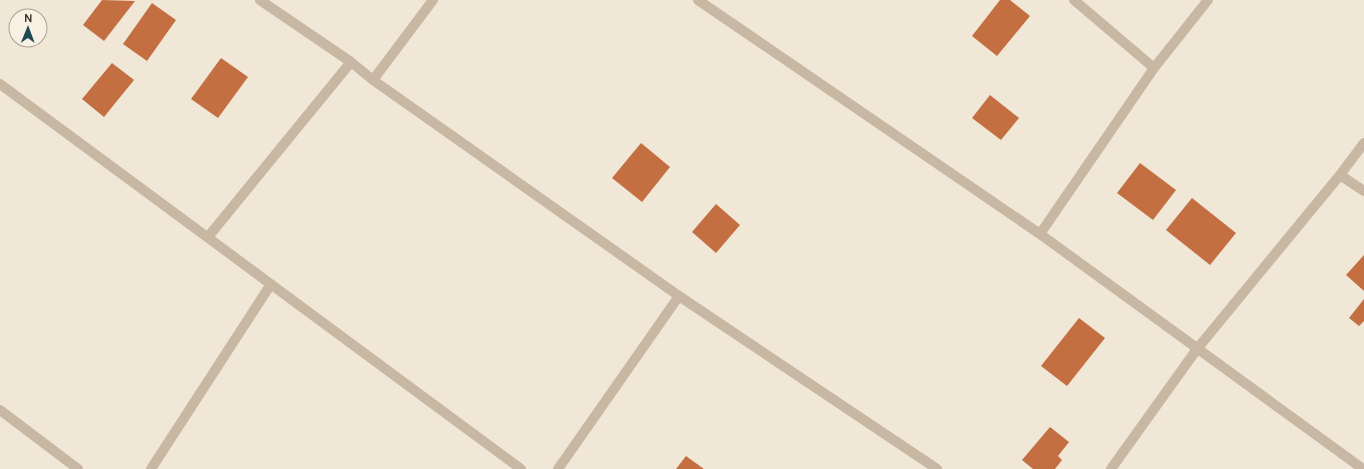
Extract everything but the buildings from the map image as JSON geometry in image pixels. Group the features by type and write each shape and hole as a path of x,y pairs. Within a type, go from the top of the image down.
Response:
{"street":[{"path":"260,0 351,62 373,80 679,296 937,469"},
{"path":"373,80 433,0"},
{"path":"698,0 1040,234 1363,469"},
{"path":"1074,0 1154,68"},
{"path":"1040,234 1154,68 1208,0"},
{"path":"208,237 351,62"},
{"path":"0,84 521,469"},
{"path":"1111,469 1197,349 1340,175 1364,142"},
{"path":"1340,175 1364,191"},
{"path":"151,469 270,284"},
{"path":"558,469 679,296"},
{"path":"0,410 78,469"}]}
